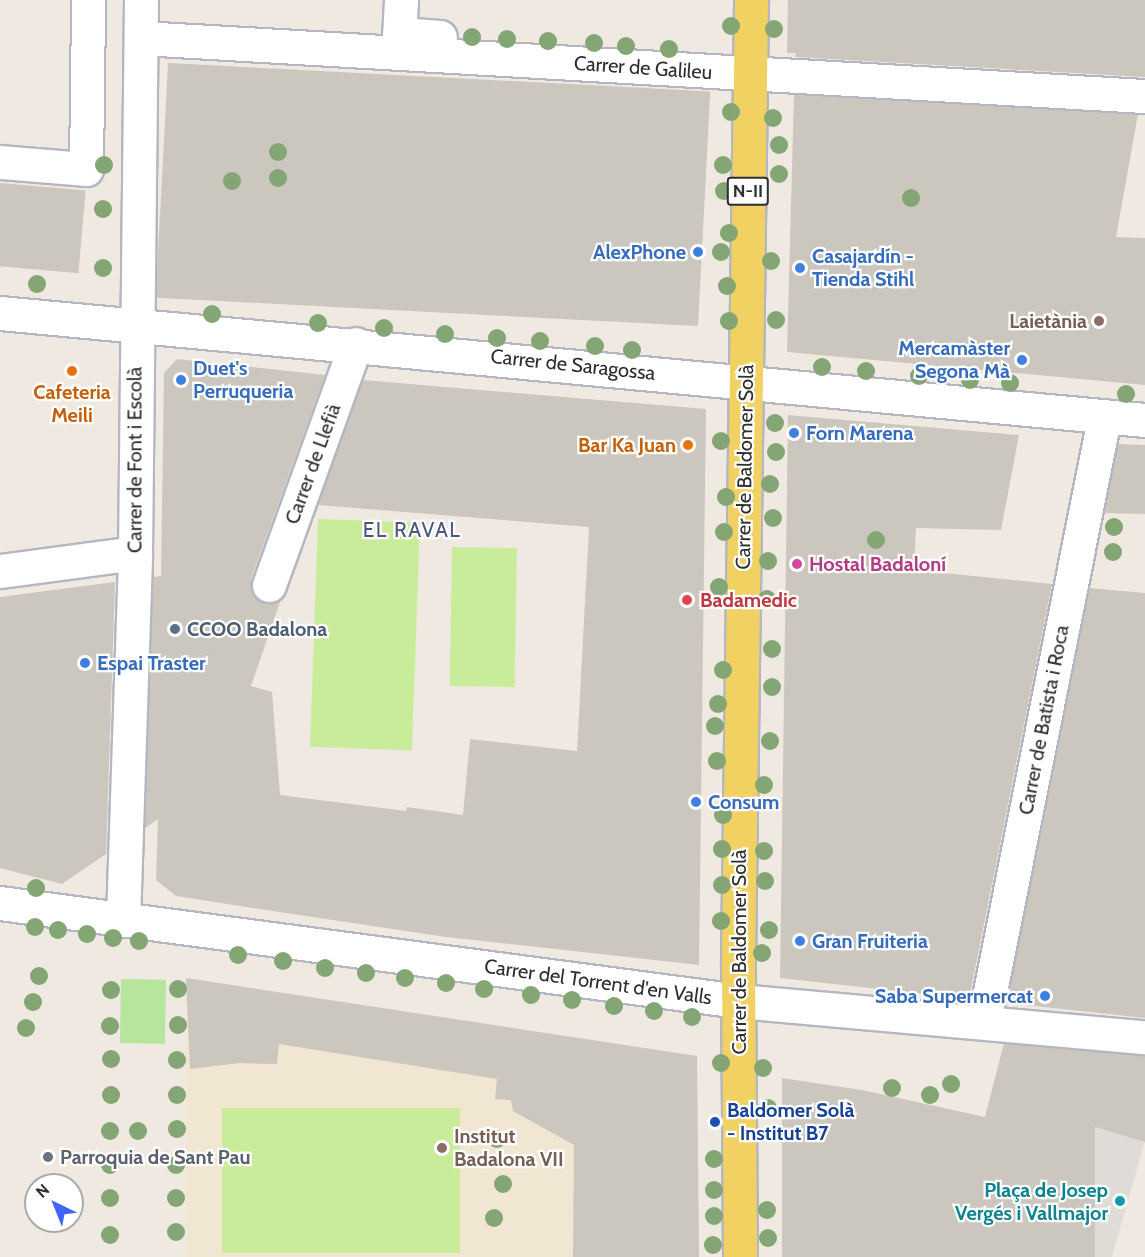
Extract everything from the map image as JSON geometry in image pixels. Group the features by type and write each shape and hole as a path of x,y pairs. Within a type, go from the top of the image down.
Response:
{"main road":[{"name":"Carrer de Baldomer Solà","path":"740,1257 738,1001 751,0"}],"street":[{"path":"0,162 86,169 87,0"},
{"name":"Carrer de Font i Escolà","path":"123,920 135,553 141,0"},
{"path":"400,0 399,34 734,55 735,0"},
{"name":"Carrer de Galileu","path":"141,38 750,75 1145,96"},
{"name":"Carrer de Saragossa","path":"0,313 136,323 1104,418 1145,420"},
{"name":"Carrer de Llefià","path":"269,585 356,344"},
{"name":"Carrer de Batista i Roca","path":"984,1022 1104,418"},
{"path":"0,571 135,553"},
{"name":"Carrer del Torrent d'en Valls","path":"0,903 738,1001 1145,1037"}],"shaded area":[{"name":"Institut Badalona VII","path":"186,978 697,1056 699,1257 186,1257"},
{"name":"Plaça de Josep Vergés i Vallmajor","path":"1095,1127 1145,1141 1112,1257 1077,1257 1059,1252"}],"green space":[{"path":"318,519 420,523 412,750 310,747"},
{"path":"452,547 517,548 515,687 450,686"},
{"path":"121,979 166,980 165,1044 120,1043"},
{"path":"222,1108 460,1108 460,1253 222,1253"}],"building":[{"path":"788,0 1145,0 1145,77 795,57 796,53 787,53"},
{"path":"168,63 710,91 698,326 156,298"},
{"path":"794,94 1138,114 1116,237 1145,238 1145,385 787,352"},
{"path":"0,183 86,190 78,273 0,266"},
{"path":"177,359 325,375 251,579 251,589 262,602 281,599 251,686 272,692 280,795 406,811 407,807 463,815 470,739 577,751 589,527 318,505 363,380 706,409 699,965 446,937 176,896 156,880 158,819 145,828 153,577 161,576 164,373"},
{"path":"788,415 1019,435 1001,530 916,528 914,570 1052,584 969,999 780,978"},
{"path":"1118,444 1145,445 1145,514 1105,513"},
{"path":"115,582 106,854 62,884 0,868 0,597"},
{"path":"1089,588 1145,593 1145,1018 1007,1003"},
{"path":"186,978 697,1056 699,1257 573,1257 574,1145 513,1111 511,1100 495,1099 497,1079 279,1044 277,1064 240,1063 190,1069"},
{"path":"1004,1043 1145,1055 1145,1142 1095,1127 1095,1257 782,1257 782,1078 862,1090 985,1117"}],"place":[{"name":"AlexPhone","path":"698,252"},
{"name":"Casajardín - Tienda Stihl","path":"800,268"},
{"name":"Laietània","path":"1099,321"},
{"name":"Mercamàster Segona Mà","path":"1022,360"},
{"name":"Cafeteria Meili","path":"72,371"},
{"name":"Duet's Perruqueria","path":"181,380"},
{"name":"Forn Marena","path":"794,433"},
{"name":"Bar Ka Juan","path":"688,445"},
{"name":"Hostal Badaloní","path":"797,564"},
{"name":"Badamedic","path":"687,600"},
{"name":"CCOO Badalona","path":"175,629"},
{"name":"Espai Traster","path":"85,663"},
{"name":"Consum","path":"696,802"},
{"name":"Gran Fruiteria","path":"800,941"},
{"name":"Saba Supermercat","path":"1045,996"},
{"name":"Baldomer Solà - Institut B7","path":"715,1122"},
{"name":"Institut Badalona VII","path":"442,1148"},
{"name":"Parroquia de Sant Pau","path":"48,1157"},
{"name":"Plaça de Josep Vergés i Vallmajor","path":"1120,1201"}],"district":[{"name":"EL RAVAL","path":"412,530"}]}
